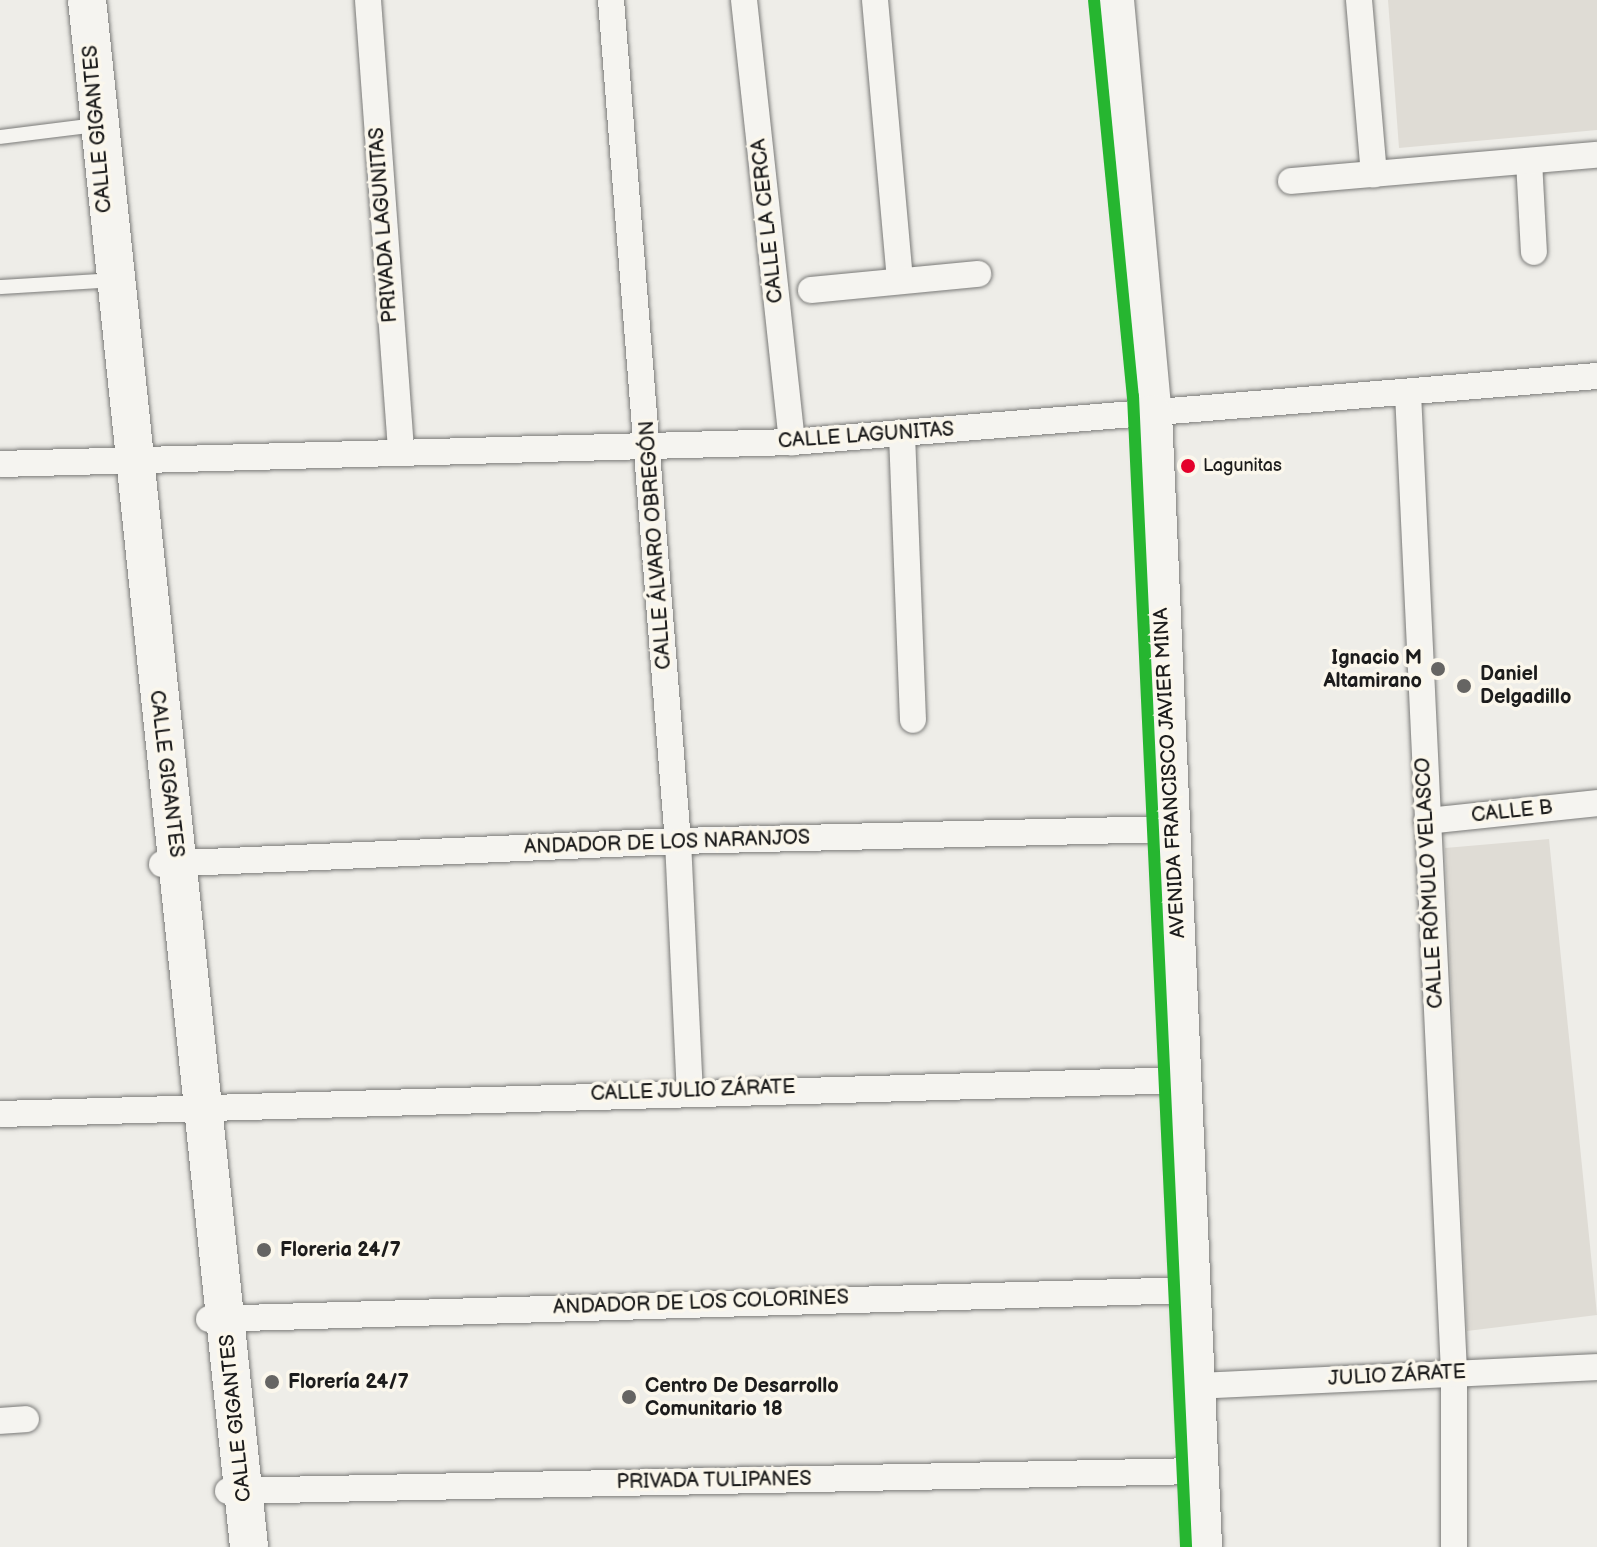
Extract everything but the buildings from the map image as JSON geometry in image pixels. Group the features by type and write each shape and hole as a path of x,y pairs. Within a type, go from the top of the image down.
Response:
{"main road":[{"name":"CALLE GIGANTES","path":"87,0 168,863 203,1108 217,1317 236,1490 249,1547"},
{"name":"AVENIDA FRANCISCO JAVIER MINA","path":"1115,0 1153,414 1174,829 1203,1547"}],"street":[{"name":"PRIVADA LAGUNITAS","path":"368,0 401,450"},
{"name":"CALLE ÁLVARO OBREGÓN","path":"611,0 678,841 690,1091"},
{"name":"CALLE LA CERCA","path":"744,0 792,442"},
{"path":"875,0 900,281"},
{"path":"1359,0 1374,174"},
{"path":"1291,181 1597,155"},
{"path":"1529,161 1534,252"},
{"path":"811,290 978,274"},
{"name":"CALLE LAGUNITAS","path":"0,464 648,443 792,442 1597,376"},
{"name":"CALLE RÓMULO VELASCO","path":"1408,393 1454,1373 1454,1547"},
{"path":"902,434 913,720"},
{"name":"CALLE B","path":"1427,821 1597,803"},
{"name":"ANDADOR DE LOS NARANJOS","path":"168,863 678,841 1174,829"},
{"name":"CALLE JULIO ZÁRATE","path":"0,1114 690,1091 1184,1080"},
{"name":"ANDADOR DE LOS COLORINES","path":"217,1317 1193,1290"},
{"name":"JULIO ZÁRATE","path":"1196,1386 1597,1367"},
{"name":"PRIVADA TULIPANES","path":"236,1490 1200,1471"}],"lane":[{"path":"0,137 98,125"},
{"path":"0,287 113,280"}],"shaded area":[{"path":"1388,0 1597,0 1597,130 1399,148"},
{"path":"1549,839 1597,1315 1467,1331 1445,848"}],"transit line":[{"path":"1094,0 1133,396 1186,1547"}],"place":[{"name":"Lagunitas","path":"1188,466"},
{"name":"Ignacio M Altamirano","path":"1438,669"},
{"name":"Daniel Delgadillo","path":"1464,686"},
{"name":"Floreria 24/7","path":"264,1250"},
{"name":"Florería 24/7","path":"272,1382"},
{"name":"Centro De Desarrollo Comunitario 18","path":"629,1397"}]}
